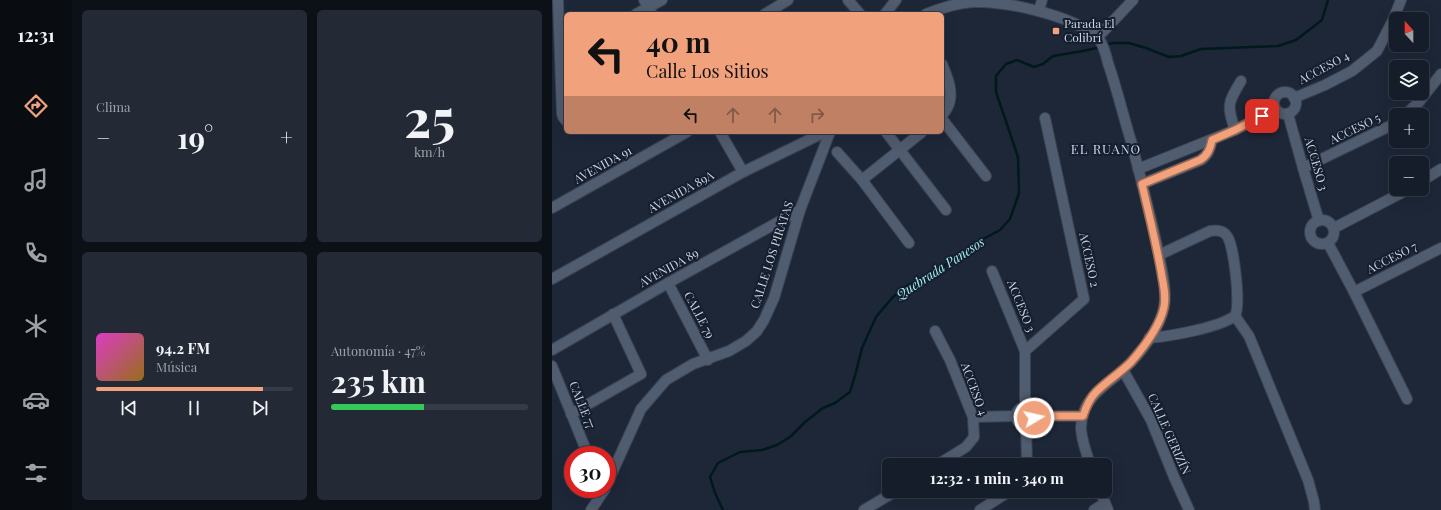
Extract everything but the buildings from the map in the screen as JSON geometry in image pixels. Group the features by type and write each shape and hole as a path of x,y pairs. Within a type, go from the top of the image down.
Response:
{"street":[{"path":"558,0 562,52 562,113 564,118"},
{"path":"640,12 662,0"},
{"path":"767,12 788,0"},
{"path":"848,0 858,12"},
{"path":"887,12 896,0"},
{"path":"1039,11 1042,0"},
{"path":"1098,37 1133,0"},
{"name":"ACCESO 4","path":"1294,98 1352,70 1377,51 1393,20 1401,0"},
{"path":"936,12 948,3 973,2 1014,6 1039,11 1067,20 1098,37 1114,79 1159,255 1165,298 1164,309 1160,320 1149,338 1123,370 1096,392 1088,402 1081,427 1088,458"},
{"path":"944,68 948,77 951,96 944,113"},
{"path":"1413,108 1441,74"},
{"path":"1235,130 1229,109 1232,96 1241,81"},
{"path":"1281,93 1288,93 1294,98 1296,101 1294,109 1288,114 1281,114 1275,109 1275,98 1281,93"},
{"path":"1138,169 1235,130 1275,109"},
{"name":"ACCESO 3","path":"1288,114 1319,221"},
{"name":"ACCESO 2","path":"1025,351 1084,299 1045,118"},
{"path":"944,122 986,176"},
{"name":"ACCESO 5","path":"1303,168 1389,126"},
{"name":"AVENIDA 91","path":"552,208 683,134"},
{"path":"721,134 743,172"},
{"name":"AVENIDA 89A","path":"552,279 743,172 821,134"},
{"name":"CALLE LOS PIRATAS","path":"616,462 641,409 666,380 693,364 708,360 729,351 746,341 757,331 774,298 800,210 829,134"},
{"path":"888,134 946,210"},
{"path":"862,180 920,134"},
{"path":"1142,184 1200,160 1206,156 1210,150 1212,140"},
{"path":"837,152 862,180 908,242"},
{"path":"1429,177 1441,169"},
{"path":"1334,228 1396,196"},
{"name":"AVENIDA 89","path":"552,350 613,314 800,210"},
{"path":"1319,221 1329,222 1334,228 1334,235 1328,243 1316,243 1311,237 1312,226 1319,221"},
{"path":"1149,338 1168,336 1220,324 1235,316 1238,305 1232,246 1226,234 1222,231 1210,231 1159,255"},
{"path":"1328,243 1407,398"},
{"name":"ACCESO 7","path":"1354,292 1441,248"},
{"name":"ACCESO 3","path":"992,271 1025,351"},
{"name":"CALLE 79","path":"668,283 708,360"},
{"path":"571,414 641,374 613,314"},
{"path":"1235,316 1249,336 1308,480 1315,510"},
{"name":"ACCESO 4","path":"935,331 950,360 973,418 974,437 966,447 948,458"},
{"path":"1025,351 1025,407"},
{"name":"CALLE 77","path":"552,366 584,446"},
{"name":"CALLE GERIZÍN","path":"1123,370 1151,420 1189,510"},
{"path":"1025,407 1030,409 1034,416"},
{"path":"1025,407 1018,411 1017,416 1020,423 1026,425 1031,423 1034,416"},
{"path":"973,418 1017,416"},
{"path":"1034,416 1083,416"},
{"path":"1026,425 1027,458"},
{"name":"CALLE LOS PIRATAS","path":"591,510 598,498"},
{"path":"870,509 886,498"},
{"path":"980,510 999,498"},
{"path":"1094,510 1106,506"}],"waterway":[{"name":"Quebrada Panesos","path":"1105,45 1113,43 1129,43 1169,57 1181,56 1201,49 1278,46 1296,40 1322,20 1328,0"},
{"name":"Quebrada Panesos","path":"723,510 715,493 710,477 718,463 740,452 762,450 777,445 790,437 805,422 823,408 835,403 850,392 862,348 876,317 892,298 906,286 928,277 974,244 1000,230 1010,219 1019,193 1018,157 996,92 996,76 1006,64 1017,60 1034,67 1043,64 1053,56 1101,47"}],"place":[{"name":"Parada El Colibrí","path":"1056,31"}],"district":[{"name":"EL RUANO","path":"1106,149"}],"route":[{"path":"1034,418 1034,416 1083,416 1088,402 1096,392 1123,370 1142,349 1160,320 1164,309 1165,298 1159,255 1142,184 1200,160 1206,156 1210,150 1212,140 1262,116"}]}
